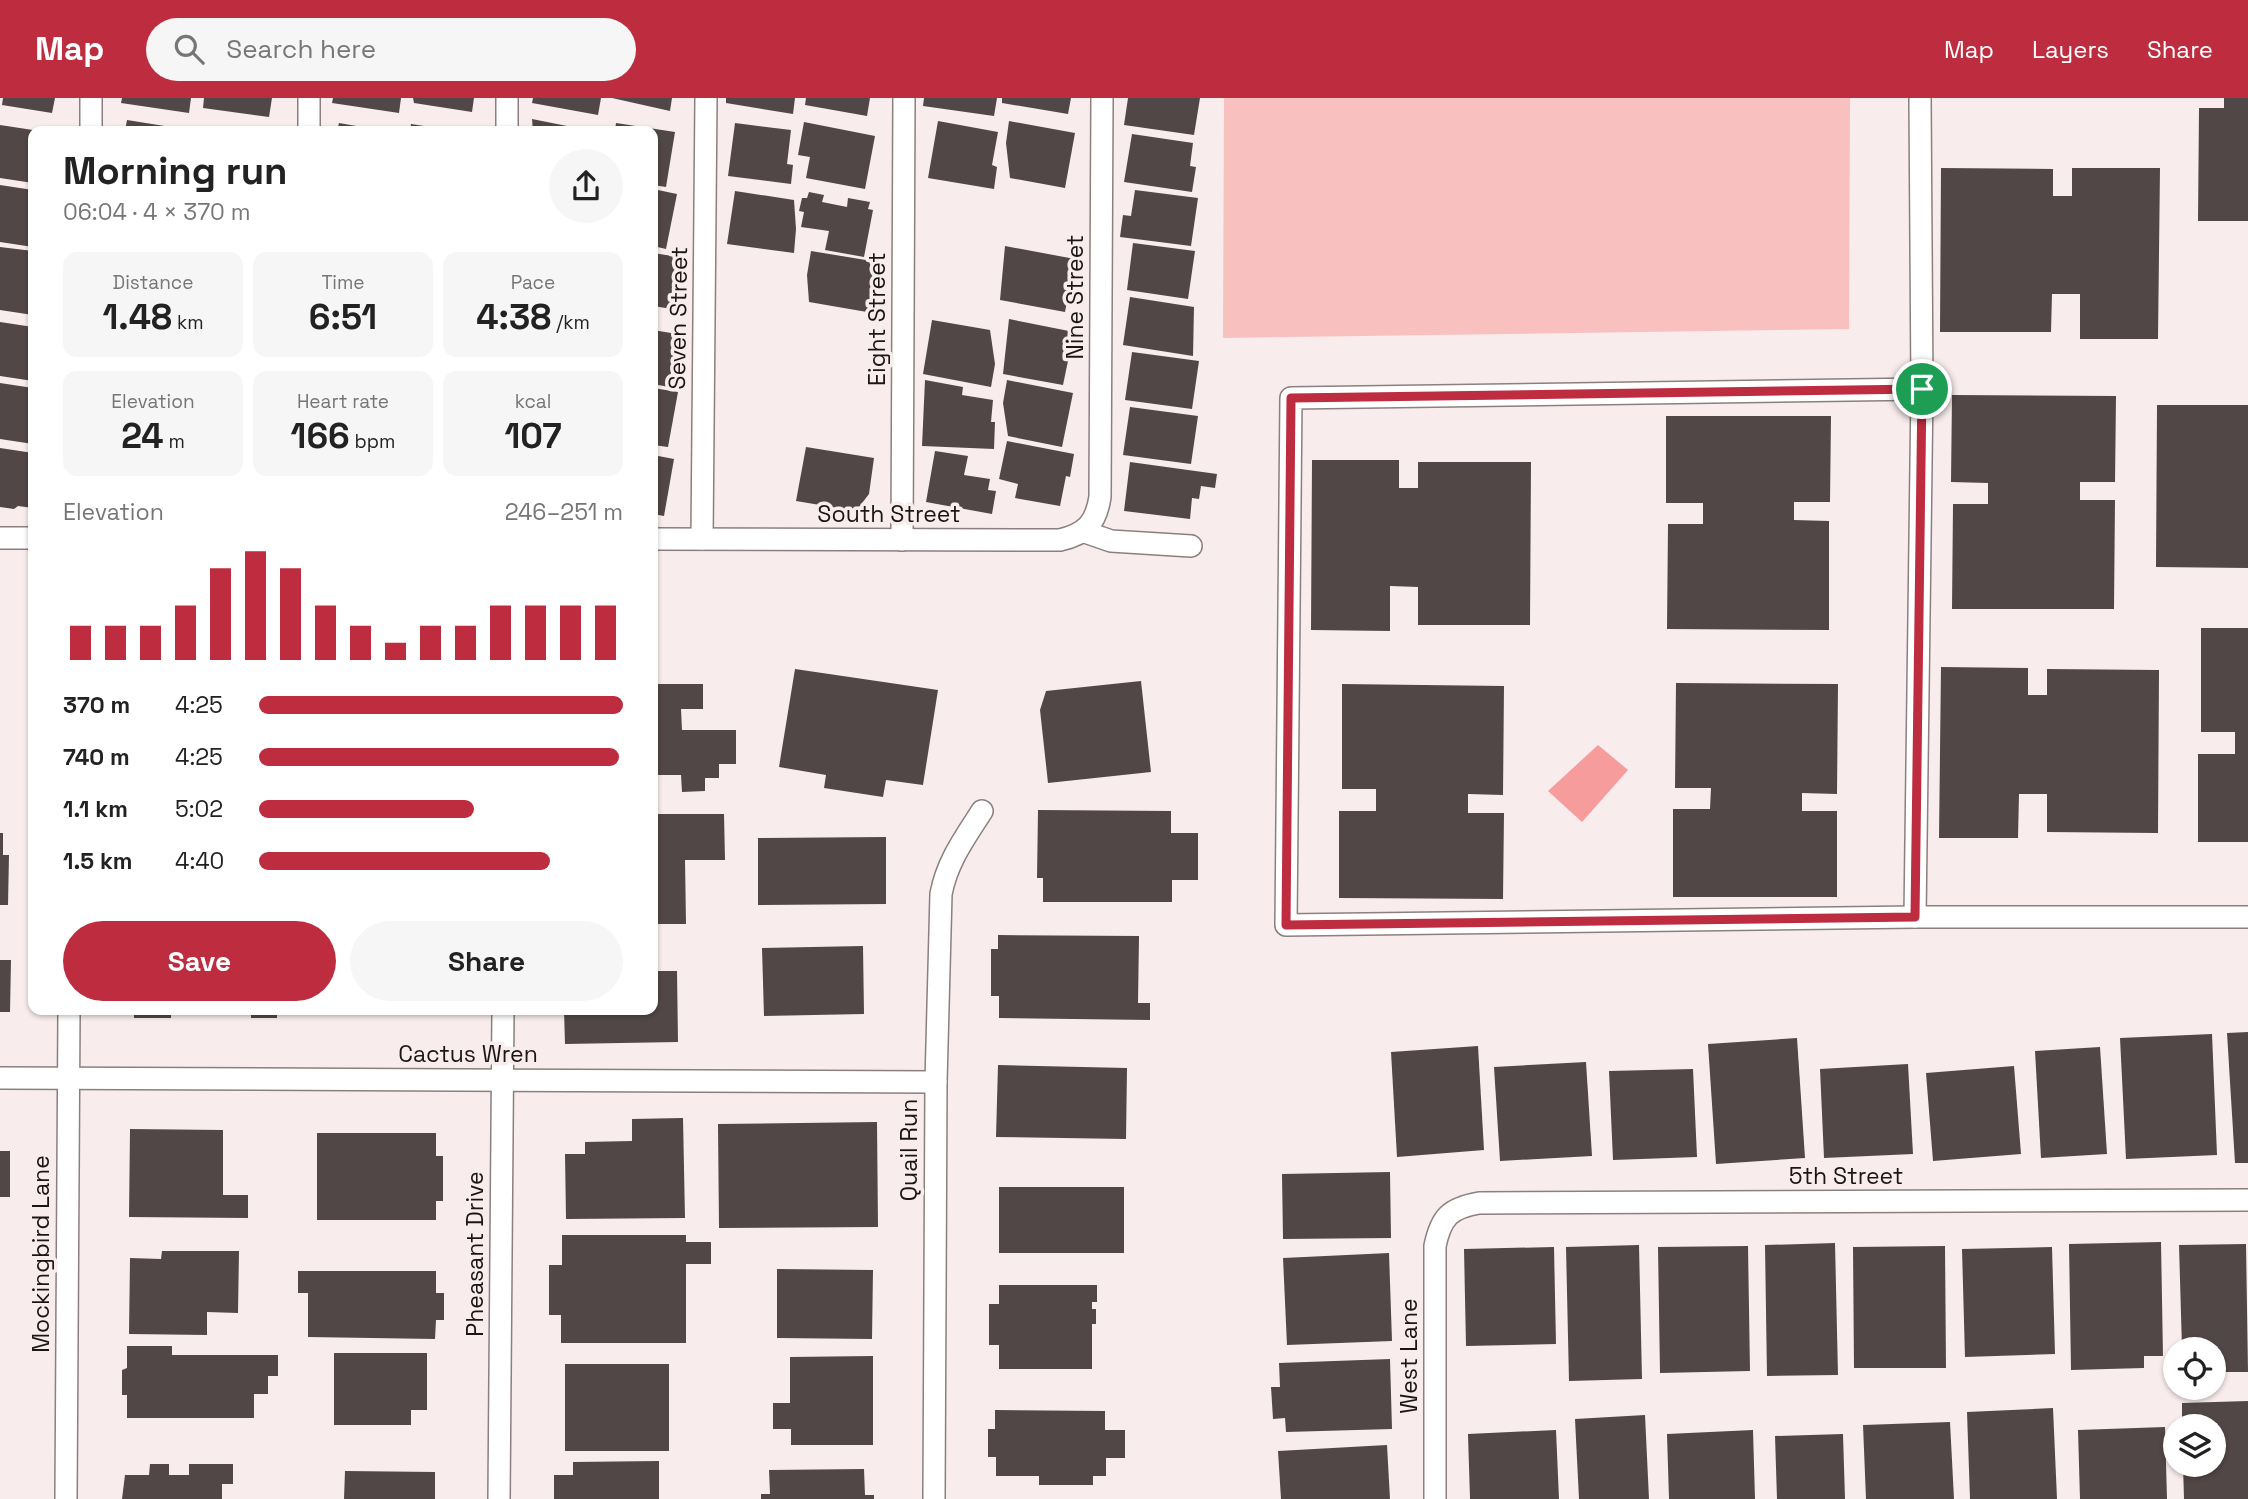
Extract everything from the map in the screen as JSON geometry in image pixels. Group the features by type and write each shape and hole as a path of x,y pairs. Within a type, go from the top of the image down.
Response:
{"lane":[{"path":"91,98 91,126"},
{"path":"309,98 309,126"},
{"path":"507,98 507,126"},
{"name":"Seven Street","path":"702,539 706,98"},
{"name":"Eight Street","path":"902,540 904,98"},
{"name":"Nine Street","path":"1085,532 1094,521 1100,497 1102,98"},
{"path":"1915,917 1922,389 1920,98"},
{"path":"1922,389 1291,398 1286,925 1915,917 2248,917"},
{"path":"1085,532 1111,541 1191,546"},
{"name":"South Street","path":"658,539 1060,540 1085,532"},
{"path":"0,538 28,538"},
{"name":"Quail Run","path":"934,1499 936,1082 940,894 945,873 954,854 982,811"},
{"name":"Mockingbird Lane","path":"66,1499 69,1015"},
{"name":"Pheasant Drive","path":"499,1499 503,1015"},
{"name":"Cactus Wren","path":"0,1078 936,1082"},
{"name":"5th Street","path":"1447,1215 1462,1206 1479,1203 2248,1200"},
{"name":"West Lane","path":"1435,1499 1435,1246 1438,1229 1447,1215"}],"shaded area":[{"path":"1224,98 1850,98 1849,329 1223,338"},
{"path":"1598,745 1628,770 1582,822 1548,791"}],"building":[{"path":"3,98 55,98 52,113 2,105"},
{"path":"122,98 191,98 189,113 121,103"},
{"path":"204,98 272,98 269,117 203,108"},
{"path":"333,98 401,98 399,113 332,103"},
{"path":"413,98 474,98 472,112 414,103"},
{"path":"533,98 601,98 598,115 532,103"},
{"path":"612,98 672,98 670,111"},
{"path":"726,98 795,98 793,114 726,103"},
{"path":"806,98 870,98 867,116 805,105"},
{"path":"924,98 997,98 994,116 923,106"},
{"path":"1002,98 1071,98 1068,114 1002,103"},
{"path":"1128,98 1200,98 1194,135 1124,125"},
{"path":"2224,98 2248,98 2248,221 2198,221 2199,108 2224,108"},
{"path":"532,119 567,126 533,126"},
{"path":"127,120 164,126 126,126"},
{"path":"938,121 998,132 992,165 997,167 994,189 928,178"},
{"path":"1009,121 1075,133 1065,188 1010,178 1006,143"},
{"path":"804,122 875,136 865,189 806,178 810,157 798,155"},
{"path":"735,123 791,130 787,164 793,165 791,184 728,176"},
{"path":"0,125 28,129 28,182 0,178"},
{"path":"658,129 675,132 666,187 658,186"},
{"path":"1132,134 1193,143 1190,166 1196,167 1192,192 1124,182"},
{"path":"1941,168 2053,169 2053,196 2072,196 2072,168 2160,168 2158,339 2080,339 2080,294 2052,294 2051,332 1940,332"},
{"path":"0,185 28,189 28,246 0,242"},
{"path":"658,190 677,194 666,249 658,247"},
{"path":"1135,190 1198,198 1191,246 1120,237 1123,215 1131,216"},
{"path":"735,191 794,200 794,253 727,244"},
{"path":"809,192 824,195 822,202 847,207 848,198 870,202 868,209 873,210 864,257 825,250 829,231 801,227 804,212 799,211 802,198 807,198"},
{"path":"1133,243 1195,251 1188,299 1127,290"},
{"path":"1005,246 1075,259 1065,312 1000,300"},
{"path":"0,247 28,250 28,314 0,310"},
{"path":"811,251 878,262 867,312 809,302 807,275"},
{"path":"658,254 679,257 672,309 658,307"},
{"path":"1130,297 1194,307 1193,356 1123,345"},
{"path":"1009,319 1074,332 1063,385 1003,374"},
{"path":"932,320 990,330 995,364 991,387 923,374"},
{"path":"0,322 28,326 28,380 0,376"},
{"path":"658,331 677,334 669,387 658,385"},
{"path":"1132,352 1199,361 1192,409 1125,400"},
{"path":"925,380 963,387 962,395 993,400 991,422 995,422 994,449 922,446"},
{"path":"1007,380 1073,393 1062,447 1008,436 1003,403"},
{"path":"0,383 28,387 28,443 0,439"},
{"path":"658,389 678,392 668,447 658,446"},
{"path":"1952,395 2116,396 2115,482 2080,482 2080,500 2115,500 2114,609 1952,609 1953,504 1988,504 1988,483 1951,482"},
{"path":"2157,405 2248,405 2248,568 2156,567"},
{"path":"1130,407 1198,416 1191,464 1123,455"},
{"path":"1666,416 1831,416 1830,502 1794,502 1794,520 1829,521 1829,630 1667,629 1668,524 1703,524 1703,503 1666,503"},
{"path":"1007,441 1074,454 1070,477 1066,476 1060,506 1015,498 1018,484 999,479"},
{"path":"806,447 874,458 869,494 856,511 796,501"},
{"path":"0,448 28,452 28,507 0,507"},
{"path":"935,451 968,456 964,475 990,479 988,490 996,491 992,514 926,502"},
{"path":"658,456 674,459 664,516 658,515"},
{"path":"1312,460 1399,460 1399,488 1418,488 1418,462 1531,462 1530,625 1418,625 1418,587 1390,586 1390,631 1311,630"},
{"path":"1130,462 1217,474 1215,488 1201,486 1199,499 1192,498 1190,519 1124,511"},
{"path":"2201,628 2248,628 2248,842 2198,842 2198,754 2235,754 2235,732 2201,732"},
{"path":"1941,667 2028,668 2028,695 2047,695 2047,669 2159,670 2158,833 2047,832 2047,794 2019,794 2018,838 1939,838"},
{"path":"795,669 938,690 923,785 886,780 883,797 824,788 826,775 779,767"},
{"path":"1141,681 1151,772 1048,783 1040,710 1046,691"},
{"path":"1676,683 1838,684 1837,794 1802,793 1802,811 1837,811 1837,897 1673,897 1673,809 1710,809 1711,788 1675,788"},
{"path":"658,684 703,684 703,709 681,709 682,730 736,730 736,764 719,764 719,778 705,778 705,791 682,792 681,775 658,775"},
{"path":"1342,684 1504,686 1503,795 1468,794 1468,813 1504,813 1503,899 1339,898 1339,811 1376,811 1376,789 1342,789"},
{"path":"1038,810 1171,811 1171,833 1198,833 1198,880 1172,880 1172,902 1043,902 1043,878 1037,878"},
{"path":"658,814 724,814 725,860 685,860 686,924 658,924"},
{"path":"0,833 3,833 3,855 9,855 8,905 0,905"},
{"path":"886,837 886,904 758,905 758,838"},
{"path":"998,935 1139,936 1138,1003 1150,1003 1150,1020 999,1018 999,996 991,996 991,949 998,949"},
{"path":"863,946 864,1014 764,1016 762,948"},
{"path":"0,960 11,960 10,1012 0,1012"},
{"path":"658,971 677,971 678,1042 565,1044 564,1015 658,1015"},
{"path":"134,1015 171,1015 171,1018 134,1018"},
{"path":"251,1015 277,1015 277,1018 251,1018"},
{"path":"2248,1032 2248,1163 2235,1163 2227,1033"},
{"path":"2212,1034 2217,1155 2126,1159 2120,1038"},
{"path":"1797,1038 1805,1158 1716,1164 1708,1044"},
{"path":"1478,1046 1484,1150 1397,1157 1391,1052"},
{"path":"2100,1047 2107,1154 2041,1158 2035,1051"},
{"path":"1586,1062 1592,1156 1500,1161 1494,1067"},
{"path":"1908,1064 1913,1154 1824,1158 1820,1069"},
{"path":"998,1065 1127,1068 1126,1139 996,1137"},
{"path":"2014,1066 2021,1154 1933,1161 1926,1073"},
{"path":"1693,1069 1697,1157 1613,1160 1609,1071"},
{"path":"683,1118 685,1218 566,1219 565,1154 585,1154 585,1142 632,1141 632,1119"},
{"path":"877,1122 878,1227 719,1228 718,1124"},
{"path":"130,1129 223,1130 223,1195 248,1195 248,1218 129,1217"},
{"path":"317,1133 436,1133 436,1156 443,1156 443,1201 436,1201 436,1220 317,1220"},
{"path":"0,1151 10,1151 10,1197 0,1197"},
{"path":"1390,1172 1391,1238 1283,1239 1282,1174"},
{"path":"999,1187 1124,1187 1124,1253 999,1253"},
{"path":"562,1235 686,1235 686,1242 711,1242 711,1264 686,1264 686,1343 561,1343 561,1315 549,1315 549,1265 562,1265"},
{"path":"2161,1242 2163,1356 2144,1356 2144,1368 2071,1370 2069,1244"},
{"path":"1835,1243 1838,1375 1767,1376 1765,1245"},
{"path":"2246,1244 2248,1372 2226,1372 2226,1337 2182,1337 2179,1245"},
{"path":"1639,1245 1642,1379 1569,1381 1566,1247"},
{"path":"1748,1246 1750,1371 1660,1373 1658,1247"},
{"path":"1945,1246 1946,1368 1854,1368 1853,1247"},
{"path":"1554,1247 1556,1344 1466,1346 1464,1249"},
{"path":"2052,1247 2055,1354 1965,1357 1962,1249"},
{"path":"162,1251 239,1251 238,1313 207,1312 207,1335 129,1334 130,1258 161,1259"},
{"path":"1389,1253 1392,1341 1287,1345 1283,1258"},
{"path":"777,1269 873,1270 872,1339 777,1338"},
{"path":"298,1271 436,1271 436,1293 444,1293 444,1320 436,1320 435,1339 308,1337 308,1293 298,1293"},
{"path":"999,1285 1097,1285 1097,1302 1092,1302 1092,1309 1096,1309 1096,1324 1092,1324 1092,1369 999,1369 999,1345 989,1345 989,1304 999,1304"},
{"path":"127,1346 172,1346 172,1355 278,1355 278,1376 268,1376 268,1394 254,1394 254,1418 127,1418 127,1395 122,1395 122,1370 127,1368"},
{"path":"334,1353 427,1353 427,1410 411,1410 411,1425 334,1425"},
{"path":"873,1356 873,1445 791,1445 791,1429 773,1429 773,1403 790,1403 790,1357"},
{"path":"1390,1359 1392,1429 1286,1432 1285,1418 1273,1419 1271,1387 1280,1387 1279,1363"},
{"path":"565,1364 669,1364 669,1451 565,1451"},
{"path":"2248,1401 2248,1499 2184,1499 2183,1477 2226,1477 2226,1414 2182,1414 2182,1403"},
{"path":"2053,1408 2057,1499 1970,1499 1967,1412"},
{"path":"995,1410 1105,1411 1105,1430 1125,1430 1125,1458 1106,1458 1106,1476 1093,1476 1093,1485 1039,1485 1039,1476 996,1476 996,1457 988,1457 988,1429 995,1429"},
{"path":"1645,1415 1649,1499 1579,1499 1575,1419"},
{"path":"1950,1422 1954,1499 1866,1499 1863,1425"},
{"path":"2163,1427 2163,1477 2166,1477 2167,1499 2080,1499 2078,1430"},
{"path":"1556,1430 1559,1499 1470,1499 1468,1434"},
{"path":"1753,1430 1755,1499 1669,1499 1667,1434"},
{"path":"1843,1434 1845,1499 1777,1499 1775,1436"},
{"path":"1387,1445 1390,1499 1281,1499 1278,1451"},
{"path":"659,1461 659,1499 554,1499 554,1475 573,1475 573,1462"},
{"path":"150,1464 169,1464 169,1475 189,1475 189,1464 233,1464 233,1484 222,1484 222,1499 122,1499 125,1475 149,1475"},
{"path":"864,1469 865,1495 874,1495 874,1499 761,1499 761,1494 770,1494 769,1470"},
{"path":"345,1471 435,1472 435,1499 344,1499"}],"route":[{"path":"1922,389 1915,917 1286,925 1291,398 1922,389"}]}
